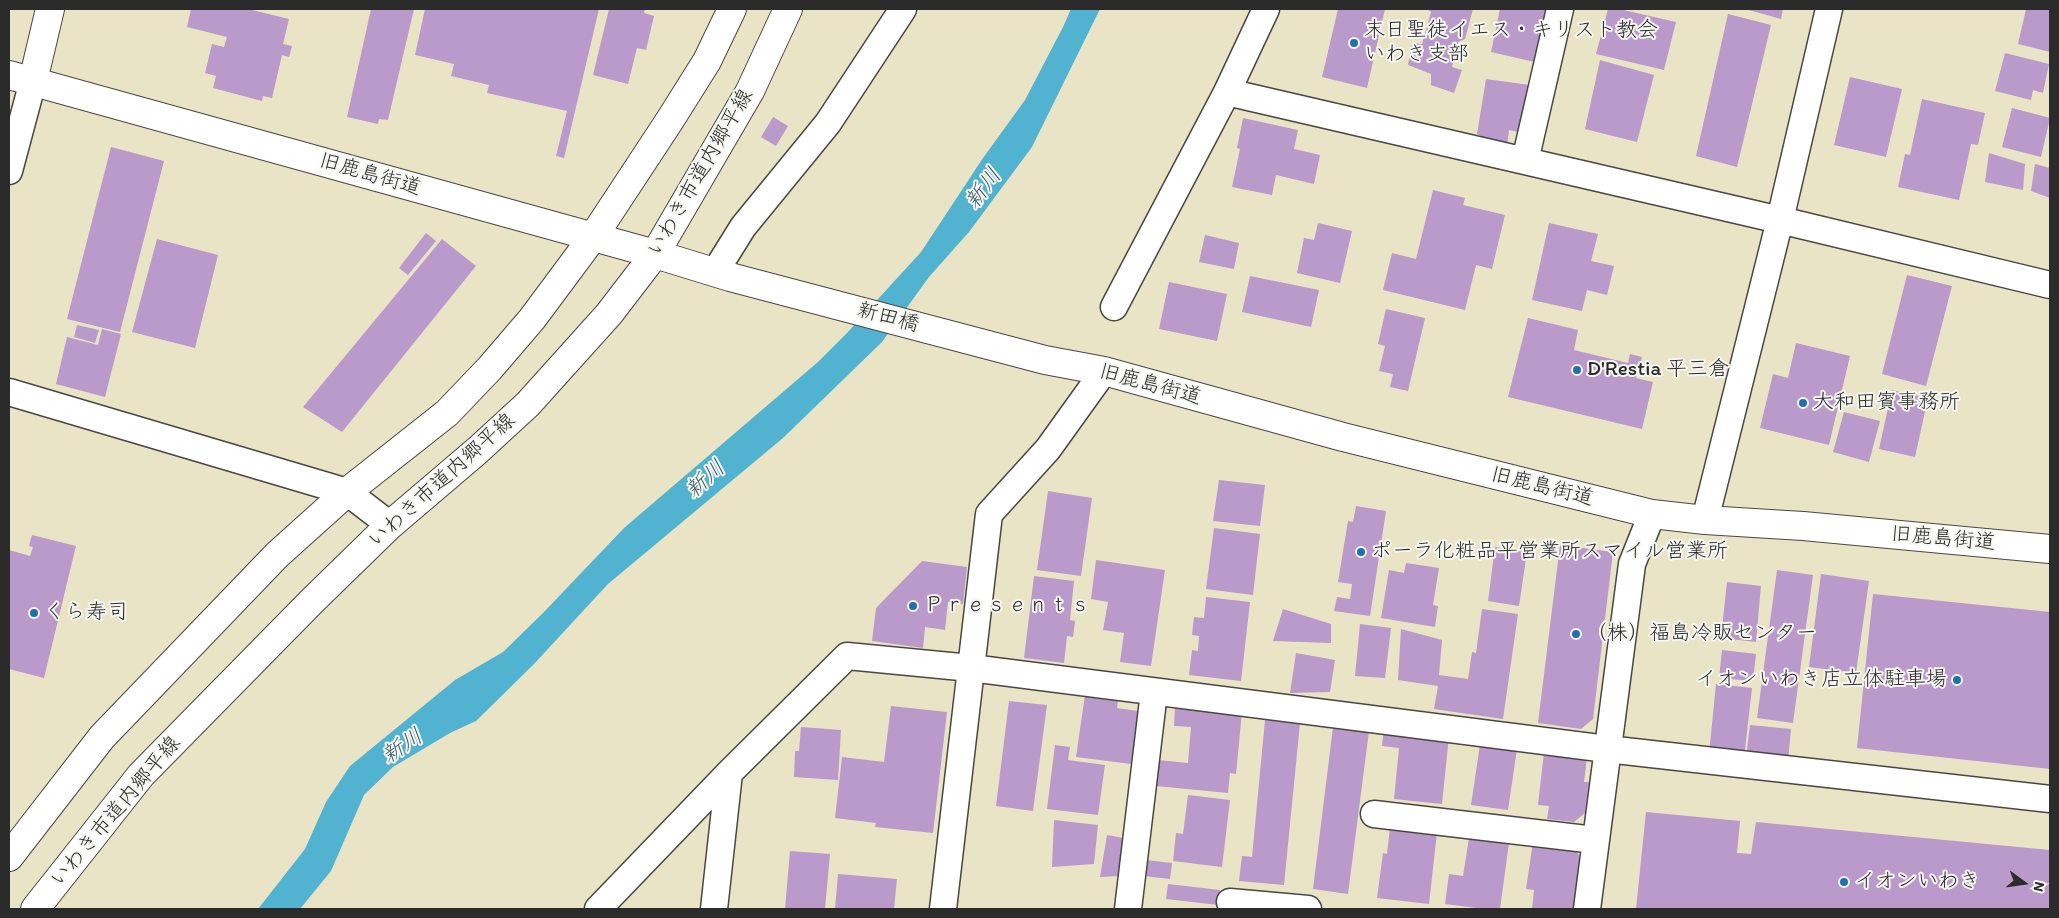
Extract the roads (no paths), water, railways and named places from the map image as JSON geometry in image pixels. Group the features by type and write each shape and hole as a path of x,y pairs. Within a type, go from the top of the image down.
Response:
{"street":[{"path":"9,171 21,78 50,9"},
{"path":"9,857 102,737 277,555 347,492 447,413 532,320 592,237 707,61 732,9"},
{"name":"いわき市道内郷平線","path":"35,909 142,775 312,601 390,525 478,450 528,404 609,314 655,254 750,91 788,9"},
{"path":"722,274 743,227 828,123 903,9"},
{"path":"1114,307 1227,92 1266,9"},
{"path":"1525,161 1560,9"},
{"path":"1704,520 1780,220 1829,9"},
{"name":"旧鹿島街道","path":"21,78 722,274"},
{"path":"1227,92 1780,220 2050,285"},
{"name":"新田橋","path":"722,274 1045,360"},
{"name":"旧鹿島街道","path":"1045,360 1104,371 1342,437 1652,514 2050,549"},
{"path":"943,909 989,514 1048,449 1104,371"},
{"path":"9,392 347,492 390,525"},
{"path":"1586,909 1632,564 1652,514"},
{"path":"598,909 729,773 847,656 971,668 1607,749 2050,799"},
{"path":"1128,909 1154,692"},
{"path":"714,909 729,773"},
{"path":"1374,814 1595,840"},
{"path":"1230,902 1308,909"}],"water":[{"name":"新川","path":"1071,9 1100,9 1032,147 969,232 929,277 882,342 783,438 608,584 534,664 476,721 450,733 393,767 364,795 331,871 300,909 258,909 305,849 326,802 350,766 455,680 503,652 624,528 818,362 921,252 983,158 1025,100"}],"place":[{"name":"末日聖徒イエス・キリスト教会 いわき支部","path":"1354,43"},
{"name":"D'Restia 平三倉","path":"1577,370"},
{"name":"大和田賓事務所","path":"1803,403"},
{"name":"ポーラ化粧品平営業所スマイル営業所","path":"1361,552"},
{"name":"Ｐｒｅｓｅｎｔｓ","path":"913,606"},
{"name":"くら寿司","path":"34,613"},
{"name":"（株）福島冷販センター","path":"1576,634"},
{"name":"イオンいわき店立体駐車場","path":"1957,680"},
{"name":"イオンいわき","path":"1844,882"}]}
